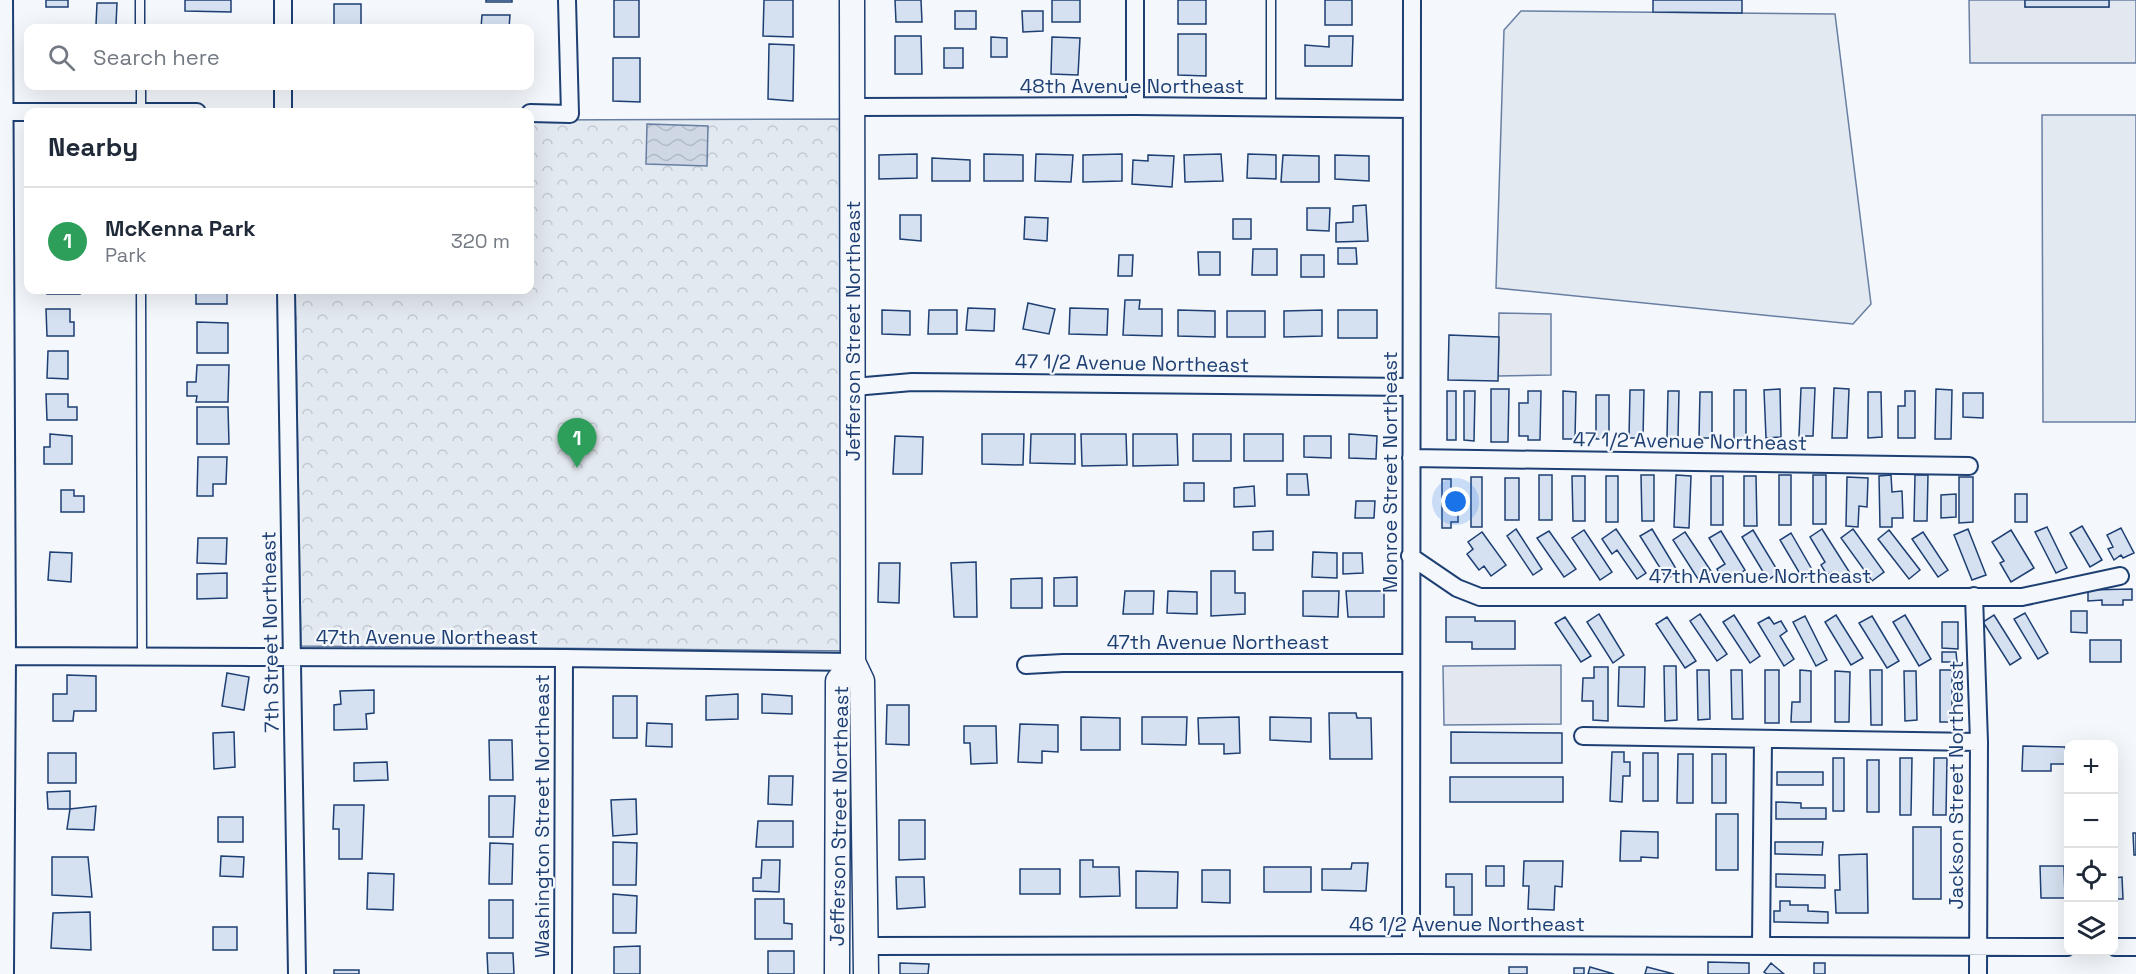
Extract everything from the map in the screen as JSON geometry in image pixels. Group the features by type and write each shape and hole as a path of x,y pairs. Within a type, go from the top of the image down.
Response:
{"street":[{"path":"4,0 2,112 5,974"},
{"path":"283,0 283,24"},
{"path":"534,113 570,114 567,0"},
{"name":"Jefferson Street Northeast","path":"852,0 853,662 862,681 866,974"},
{"path":"1135,0 1135,106"},
{"name":"Monroe Street Northeast","path":"1411,945 1412,0"},
{"path":"283,90 283,108"},
{"name":"48th Avenue Northeast","path":"852,107 1135,106 1412,109"},
{"path":"2,112 24,112"},
{"name":"7th Street Northeast","path":"286,294 297,974"},
{"name":"47 1/2 Avenue Northeast","path":"854,387 912,382 1411,387"},
{"name":"47 1/2 Avenue Northeast","path":"1411,458 1969,466"},
{"name":"47th Avenue Northeast","path":"1410,556 1456,588 1480,597 2022,597 2120,576"},
{"name":"Jackson Street Northeast","path":"1974,596 1979,742 1978,974"},
{"name":"47th Avenue Northeast","path":"4,656 564,658 853,662"},
{"name":"Washington Street Northeast","path":"563,974 564,658"},
{"name":"Jefferson Street Northeast","path":"837,974 838,681 853,662"},
{"name":"47th Avenue Northeast","path":"1026,665 1063,663 1411,663"},
{"path":"1583,736 1979,742"},
{"path":"1761,945 1763,740"},
{"name":"46 1/2 Avenue Northeast","path":"866,946 2064,947"},
{"path":"2118,947 2136,947"}],"lane":[{"path":"140,0 140,24"},
{"path":"1271,0 1271,108"},
{"path":"141,90 141,108"},
{"path":"141,294 142,657"}],"green space":[{"path":"1521,11 1835,14 1871,304 1853,324 1496,288 1504,30"},
{"path":"2042,115 2136,115 2136,422 2043,422"},
{"path":"852,119 858,651 301,646 295,294 534,294 534,120"}],"shaded area":[{"path":"1969,0 2025,0 2025,7 2109,7 2109,0 2136,0 2136,63 1970,63"},
{"path":"1499,313 1551,314 1551,375 1498,376"},
{"path":"1561,665 1561,724 1444,725 1443,666"}],"water":[{"path":"647,124 708,126 707,166 646,164"}],"building":[{"path":"46,0 68,0 68,7 46,7"},
{"path":"185,0 231,0 231,12 185,11"},
{"path":"486,0 512,0 512,2 486,2"},
{"path":"614,0 639,0 639,37 614,37"},
{"path":"764,0 793,0 793,37 763,36"},
{"path":"895,0 921,0 922,22 896,22"},
{"path":"1052,0 1080,0 1080,22 1052,22"},
{"path":"1178,0 1206,0 1206,24 1178,24"},
{"path":"1325,0 1352,0 1352,25 1325,25"},
{"path":"1653,0 1742,0 1742,13 1653,12"},
{"path":"2025,0 2109,0 2109,7 2025,7"},
{"path":"97,3 117,3 116,24 96,24"},
{"path":"334,4 361,4 361,24 334,24"},
{"path":"955,11 976,11 976,29 955,29"},
{"path":"1022,11 1043,11 1043,31 1023,32"},
{"path":"482,15 510,15 509,24 481,24"},
{"path":"1178,34 1206,34 1206,76 1178,75"},
{"path":"895,36 921,36 922,74 895,74"},
{"path":"1329,36 1353,36 1352,66 1305,66 1305,45 1329,47"},
{"path":"991,37 1007,38 1007,57 991,57"},
{"path":"1052,37 1080,38 1078,75 1051,74"},
{"path":"769,44 794,45 793,101 768,99"},
{"path":"944,48 963,48 963,68 944,68"},
{"path":"613,58 640,58 640,102 613,101"},
{"path":"917,154 917,178 879,179 879,155"},
{"path":"984,154 1023,155 1023,181 984,181"},
{"path":"1036,154 1073,155 1071,182 1035,181"},
{"path":"1122,154 1122,181 1083,182 1083,155"},
{"path":"1221,154 1223,181 1185,182 1184,155"},
{"path":"1248,154 1276,155 1276,179 1247,178"},
{"path":"1148,155 1174,156 1172,187 1132,184 1133,160 1148,161"},
{"path":"1283,155 1319,156 1319,182 1281,182"},
{"path":"1335,155 1369,156 1369,181 1335,179"},
{"path":"932,158 970,160 970,181 932,181"},
{"path":"1366,205 1368,241 1336,242 1336,223 1353,222 1353,206"},
{"path":"1307,208 1330,208 1329,231 1307,230"},
{"path":"900,215 921,215 921,241 900,239"},
{"path":"1025,217 1048,218 1047,241 1024,239"},
{"path":"1233,219 1251,219 1251,239 1233,239"},
{"path":"1338,248 1356,248 1357,264 1338,264"},
{"path":"1253,249 1277,249 1277,275 1252,275"},
{"path":"1198,252 1220,252 1220,275 1199,275"},
{"path":"1119,255 1133,255 1132,276 1118,276"},
{"path":"1301,255 1324,255 1324,277 1301,277"},
{"path":"196,294 227,294 227,304 196,304"},
{"path":"1125,300 1140,300 1139,309 1162,309 1162,336 1123,335"},
{"path":"1028,303 1055,309 1049,334 1023,329"},
{"path":"968,308 995,309 994,331 966,330"},
{"path":"1070,308 1108,309 1107,335 1069,334"},
{"path":"46,309 70,309 70,322 74,322 74,336 47,336"},
{"path":"882,310 910,311 910,335 882,334"},
{"path":"929,310 957,310 957,334 928,334"},
{"path":"1178,310 1215,311 1215,337 1178,336"},
{"path":"1322,310 1322,336 1284,337 1284,311"},
{"path":"1338,310 1377,310 1377,338 1338,338"},
{"path":"1227,311 1265,311 1265,337 1227,337"},
{"path":"197,322 228,323 228,353 197,353"},
{"path":"1449,335 1499,337 1498,381 1448,380"},
{"path":"48,351 68,351 68,379 47,378"},
{"path":"197,365 229,365 228,402 196,402 197,396 187,396 187,382 196,382"},
{"path":"1801,388 1815,388 1813,436 1799,436"},
{"path":"1834,388 1849,389 1847,438 1832,438"},
{"path":"1491,389 1509,389 1508,442 1491,442"},
{"path":"1780,389 1781,437 1766,438 1764,390"},
{"path":"1936,389 1952,390 1951,439 1935,439"},
{"path":"1630,390 1644,390 1643,438 1629,438"},
{"path":"1734,390 1746,390 1746,439 1734,439"},
{"path":"1447,391 1456,391 1456,440 1447,440"},
{"path":"1464,391 1475,391 1474,441 1464,440"},
{"path":"1528,391 1541,391 1540,440 1528,440 1528,436 1519,436 1519,403 1528,403"},
{"path":"1563,391 1576,392 1575,439 1563,439"},
{"path":"1668,391 1679,391 1678,438 1667,438"},
{"path":"1905,391 1915,391 1915,438 1898,438 1898,406 1905,406"},
{"path":"1700,392 1712,392 1712,438 1699,438"},
{"path":"1868,392 1881,392 1882,437 1868,438"},
{"path":"1963,393 1983,393 1983,418 1963,417"},
{"path":"46,394 68,394 68,407 77,407 77,420 47,420"},
{"path":"1596,395 1609,395 1609,439 1596,439"},
{"path":"197,407 228,407 229,444 197,444"},
{"path":"50,434 72,436 72,464 44,464 44,447 50,447"},
{"path":"982,434 1024,434 1023,465 982,464"},
{"path":"1031,434 1075,434 1075,464 1030,463"},
{"path":"1081,434 1126,434 1127,465 1082,466"},
{"path":"1133,434 1177,434 1178,465 1133,466"},
{"path":"1193,434 1231,434 1231,461 1193,461"},
{"path":"1244,434 1283,434 1283,461 1244,461"},
{"path":"1349,434 1377,436 1376,459 1349,458"},
{"path":"895,436 923,437 922,474 893,474"},
{"path":"1304,436 1331,436 1331,458 1304,457"},
{"path":"198,457 227,457 226,484 213,484 213,496 197,496"},
{"path":"1287,474 1307,474 1309,495 1287,495"},
{"path":"1539,475 1552,475 1552,520 1539,520"},
{"path":"1641,475 1654,475 1654,521 1642,521"},
{"path":"1676,475 1691,476 1689,528 1674,527"},
{"path":"1779,475 1791,475 1791,525 1779,525"},
{"path":"1813,475 1826,475 1826,524 1813,524"},
{"path":"1891,475 1892,492 1902,491 1903,518 1892,518 1892,527 1880,527 1879,476"},
{"path":"1915,475 1928,475 1927,521 1914,521"},
{"path":"1572,476 1585,476 1585,521 1573,521"},
{"path":"1606,476 1618,476 1618,522 1606,522"},
{"path":"1711,476 1723,476 1723,525 1711,525"},
{"path":"1744,476 1756,476 1757,526 1744,526"},
{"path":"1471,477 1482,477 1482,527 1471,527"},
{"path":"1847,477 1868,478 1867,507 1859,506 1858,527 1846,526"},
{"path":"1959,477 1973,477 1973,522 1959,523"},
{"path":"1505,478 1519,478 1519,520 1505,520"},
{"path":"1442,479 1451,479 1451,503 1458,503 1458,522 1451,522 1451,528 1442,528"},
{"path":"1184,483 1204,483 1204,501 1184,501"},
{"path":"1254,486 1255,506 1234,507 1234,488"},
{"path":"61,490 74,490 74,496 84,496 84,512 61,512"},
{"path":"1956,494 1956,517 1941,518 1941,495"},
{"path":"2015,494 2027,494 2027,522 2015,522"},
{"path":"1356,501 1375,501 1374,518 1355,518"},
{"path":"2082,526 2102,560 2090,567 2070,533"},
{"path":"2047,527 2067,568 2056,573 2035,532"},
{"path":"2121,528 2134,553 2123,558 2121,555 2114,560 2108,549 2113,547 2107,535"},
{"path":"1516,529 1542,569 1533,575 1507,536"},
{"path":"1616,529 1646,573 1637,579 1617,550 1612,554 1602,539"},
{"path":"1652,529 1678,572 1667,579 1640,536"},
{"path":"1822,529 1850,573 1837,581 1832,572 1827,575 1821,565 1825,562 1810,537"},
{"path":"1853,529 1884,572 1872,581 1841,538"},
{"path":"1968,529 1986,575 1972,580 1954,535"},
{"path":"1584,530 1612,572 1600,580 1572,538"},
{"path":"1753,530 1779,573 1768,580 1742,537"},
{"path":"1889,530 1920,570 1909,579 1878,539"},
{"path":"2011,530 2034,568 2011,582 2000,563 2004,561 1992,542"},
{"path":"1273,531 1273,550 1253,550 1253,532"},
{"path":"1549,531 1576,569 1564,577 1537,538"},
{"path":"1721,531 1745,570 1733,578 1730,573 1722,578 1717,569 1725,564 1709,538"},
{"path":"1482,532 1506,565 1491,576 1484,566 1479,570 1467,554 1473,549 1468,542"},
{"path":"1685,532 1711,571 1698,579 1673,540"},
{"path":"1923,532 1948,570 1938,577 1912,539"},
{"path":"1791,533 1814,573 1803,579 1780,540"},
{"path":"198,538 227,538 226,564 197,563"},
{"path":"50,552 72,553 71,582 48,580"},
{"path":"1313,552 1337,553 1337,578 1312,577"},
{"path":"1343,553 1362,553 1363,573 1343,574"},
{"path":"976,562 977,617 954,617 951,563"},
{"path":"879,563 900,563 899,603 878,602"},
{"path":"1211,571 1235,571 1235,593 1245,593 1245,614 1211,616"},
{"path":"227,573 227,598 197,599 197,574"},
{"path":"1077,577 1077,606 1054,606 1054,578"},
{"path":"1042,578 1042,608 1011,608 1011,579"},
{"path":"2132,589 2132,600 2123,600 2123,605 2102,605 2102,600 2088,601 2088,590"},
{"path":"1125,591 1154,591 1153,614 1123,614"},
{"path":"1168,591 1197,592 1197,614 1167,613"},
{"path":"1303,591 1339,591 1338,617 1303,616"},
{"path":"1346,591 1384,591 1384,617 1348,617"},
{"path":"2071,611 2087,611 2087,633 2071,632"},
{"path":"2025,613 2048,653 2038,659 2014,619"},
{"path":"1599,614 1624,655 1613,663 1587,622"},
{"path":"1700,614 1727,654 1717,661 1690,621"},
{"path":"1734,615 1760,656 1750,663 1723,622"},
{"path":"1836,615 1863,658 1851,665 1825,622"},
{"path":"1905,615 1931,659 1919,666 1893,622"},
{"path":"1994,615 2021,658 2010,665 1983,622"},
{"path":"1805,616 1827,660 1816,666 1793,622"},
{"path":"1872,616 1899,661 1887,668 1859,623"},
{"path":"1446,617 1475,617 1475,621 1515,621 1515,649 1472,649 1472,642 1446,642"},
{"path":"1565,617 1591,656 1581,662 1555,623"},
{"path":"1667,617 1696,661 1685,668 1656,624"},
{"path":"1769,617 1774,624 1781,621 1787,631 1780,636 1794,659 1784,666 1758,623"},
{"path":"1942,622 1958,622 1958,649 1942,648"},
{"path":"2090,640 2121,640 2121,662 2090,662"},
{"path":"1942,652 1956,652 1957,662 1942,662"},
{"path":"1664,666 1676,666 1677,720 1665,721"},
{"path":"1594,667 1608,667 1608,721 1593,720 1593,701 1582,701 1583,678 1594,678"},
{"path":"1619,667 1645,667 1644,707 1618,706"},
{"path":"1697,670 1709,670 1710,719 1698,720"},
{"path":"1731,670 1742,670 1743,719 1732,719"},
{"path":"1765,670 1779,670 1779,723 1765,723"},
{"path":"1800,670 1811,671 1811,722 1791,722 1792,702 1800,702"},
{"path":"1870,670 1882,670 1882,725 1871,725"},
{"path":"1940,670 1952,670 1952,722 1940,722"},
{"path":"1835,671 1850,672 1849,722 1835,722"},
{"path":"1904,671 1916,671 1917,720 1905,721"},
{"path":"227,673 249,677 244,710 222,706"},
{"path":"67,675 96,676 96,711 74,711 73,721 53,721 53,694 67,694"},
{"path":"374,690 374,713 366,714 367,729 334,730 334,705 341,704 340,691"},
{"path":"738,694 738,719 706,720 706,696"},
{"path":"762,694 792,696 792,714 762,713"},
{"path":"613,696 637,696 637,738 613,738"},
{"path":"887,705 909,705 909,745 886,744"},
{"path":"1329,713 1356,713 1357,718 1371,718 1372,759 1330,759"},
{"path":"1081,717 1120,718 1120,750 1081,750"},
{"path":"1142,717 1187,717 1186,745 1142,744"},
{"path":"1239,717 1240,753 1224,754 1224,744 1199,744 1198,718"},
{"path":"1270,717 1311,718 1311,742 1270,740"},
{"path":"647,723 672,724 672,747 646,746"},
{"path":"1020,724 1058,725 1058,752 1042,751 1042,763 1018,762"},
{"path":"964,726 996,726 997,763 971,764 970,743 964,743"},
{"path":"234,732 235,767 214,769 213,733"},
{"path":"1451,732 1562,733 1562,763 1451,763"},
{"path":"489,740 512,740 513,780 490,780"},
{"path":"2023,746 2064,747 2064,764 2051,764 2051,771 2022,771"},
{"path":"1612,752 1624,752 1624,762 1630,762 1630,776 1623,776 1622,802 1610,801"},
{"path":"48,753 76,753 76,783 48,783"},
{"path":"1643,753 1658,753 1658,801 1643,801"},
{"path":"1678,754 1693,754 1693,803 1677,803"},
{"path":"1712,754 1726,754 1726,803 1712,803"},
{"path":"1833,758 1844,758 1844,811 1833,811"},
{"path":"1900,758 1912,758 1911,815 1900,815"},
{"path":"1934,758 1947,758 1946,815 1933,815"},
{"path":"1867,760 1879,760 1879,812 1867,812"},
{"path":"387,762 388,780 354,781 354,763"},
{"path":"1777,772 1823,772 1823,785 1777,785"},
{"path":"769,776 793,776 792,805 768,804"},
{"path":"1450,777 1563,777 1563,802 1450,802"},
{"path":"70,791 70,809 48,809 47,792"},
{"path":"489,796 515,796 513,837 489,837"},
{"path":"636,799 637,834 613,836 611,800"},
{"path":"1776,802 1801,803 1801,808 1826,808 1826,819 1776,819"},
{"path":"334,805 364,805 362,859 339,859 339,829 333,829"},
{"path":"96,806 94,830 67,829 70,809"},
{"path":"1716,814 1738,814 1738,870 1716,870"},
{"path":"218,817 243,817 243,842 218,842"},
{"path":"899,820 925,820 925,859 899,860"},
{"path":"758,821 793,821 793,847 756,847"},
{"path":"1913,827 1941,827 1941,899 1913,899"},
{"path":"1621,831 1658,832 1658,858 1641,857 1641,861 1620,861"},
{"path":"2133,833 2136,833 2136,855 2134,855"},
{"path":"613,842 637,843 636,885 613,885"},
{"path":"1775,842 1823,842 1822,855 1775,854"},
{"path":"490,843 513,844 512,884 489,884"},
{"path":"1867,854 1868,913 1836,913 1835,890 1840,890 1839,855"},
{"path":"221,856 244,857 243,877 220,876"},
{"path":"52,857 88,857 92,897 52,895"},
{"path":"762,860 780,860 779,892 753,891 753,878 761,878"},
{"path":"1080,860 1093,860 1093,867 1119,867 1120,896 1080,897"},
{"path":"1524,861 1563,861 1562,887 1555,886 1554,910 1528,909 1529,886 1523,886"},
{"path":"1352,863 1368,863 1366,891 1322,890 1322,869 1351,869"},
{"path":"1486,866 1504,866 1504,886 1486,886"},
{"path":"2040,866 2064,866 2064,898 2041,898"},
{"path":"1264,867 1311,867 1311,892 1264,892"},
{"path":"1020,869 1060,869 1060,894 1020,894"},
{"path":"1202,870 1230,870 1230,903 1202,902"},
{"path":"1136,871 1178,872 1177,908 1136,908"},
{"path":"368,873 394,874 393,910 367,909"},
{"path":"1446,874 1472,874 1472,915 1454,915 1454,887 1446,887"},
{"path":"1776,874 1825,875 1825,888 1776,887"},
{"path":"896,877 924,877 925,907 897,909"},
{"path":"2122,877 2123,899 2118,899 2118,878"},
{"path":"613,894 637,896 636,933 613,933"},
{"path":"755,899 784,899 784,923 792,924 792,939 755,939"},
{"path":"489,900 513,900 513,938 489,938"},
{"path":"1780,901 1790,901 1790,905 1808,905 1808,911 1828,912 1828,923 1774,922 1774,911 1780,911"},
{"path":"90,912 91,950 51,948 53,913"},
{"path":"213,927 237,927 237,950 213,950"},
{"path":"640,946 640,974 614,974 614,947"},
{"path":"768,951 794,951 794,974 768,974"},
{"path":"487,953 513,953 514,974 488,974"},
{"path":"1708,962 1749,963 1749,974 1708,974"},
{"path":"900,963 929,964 928,974 900,974"},
{"path":"1771,963 1784,974 1764,972"},
{"path":"1814,963 1825,963 1825,974 1814,974"},
{"path":"1509,967 1527,967 1527,974 1509,974"},
{"path":"1590,967 1614,974 1588,974"},
{"path":"1647,967 1674,974 1645,974"},
{"path":"1574,968 1584,968 1584,974 1574,974"},
{"path":"334,970 359,970 359,974 334,974"}],"place":[{"name":"McKenna Park","path":"577,468"}]}
